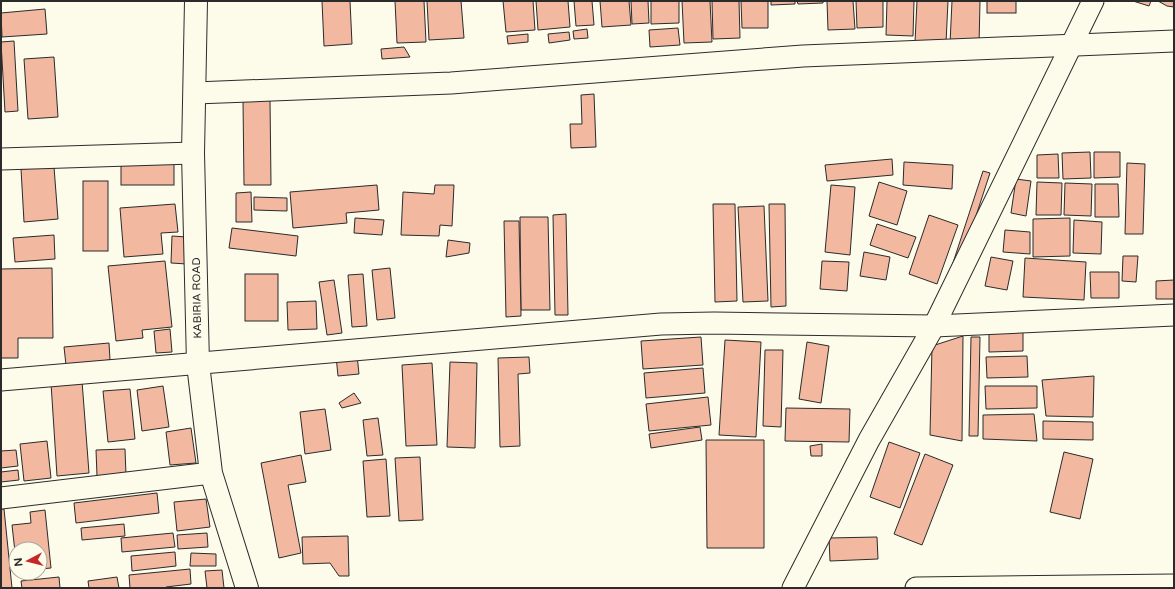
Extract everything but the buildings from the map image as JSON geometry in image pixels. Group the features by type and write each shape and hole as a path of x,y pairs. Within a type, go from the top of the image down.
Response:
{"main road":[{"name":"KABIRIA ROAD","path":"196,1 193,153 198,364 211,473 247,588"}],"street":[{"path":"793,588 869,440 934,326 1093,1"},
{"path":"195,93 451,83 803,56 1174,41"},
{"path":"1,159 193,153"},
{"path":"1,380 662,324 714,323 934,326 1174,315"},
{"path":"1,498 211,473"},
{"path":"916,588 1174,585"}]}
